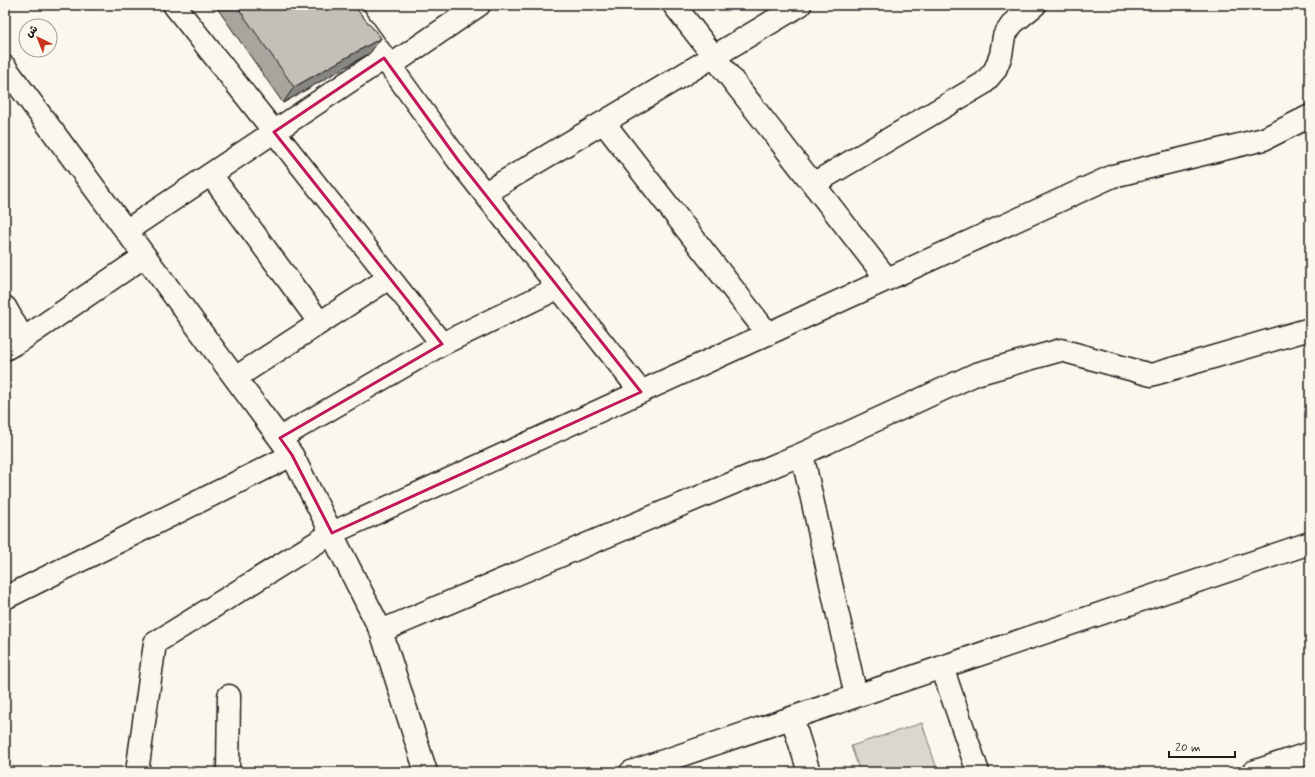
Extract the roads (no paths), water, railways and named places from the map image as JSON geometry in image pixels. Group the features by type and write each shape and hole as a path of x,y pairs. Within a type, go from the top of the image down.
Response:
{"street":[{"path":"175,5 442,344"},
{"path":"346,5 458,160 641,392"},
{"path":"126,231 274,132 479,5"},
{"path":"674,5 887,279"},
{"path":"485,193 800,5"},
{"path":"813,184 984,83 995,70 1001,55 1004,36 1013,23 1035,5"},
{"path":"5,67 292,455 381,631 426,772"},
{"path":"137,772 154,643 332,533 1113,176 1264,139 1310,116"},
{"path":"604,123 768,334"},
{"path":"211,175 320,323"},
{"path":"5,307 14,344 145,256"},
{"path":"235,378 389,278"},
{"path":"280,438 442,344 558,288"},
{"path":"381,631 802,454 976,374 1061,350 1151,375 1310,329"},
{"path":"802,454 856,696"},
{"path":"5,598 292,455"},
{"path":"631,772 1310,543"},
{"path":"942,667 978,772"},
{"path":"228,772 229,696"},
{"path":"792,718 809,772"},
{"path":"1253,772 1310,752"}]}
